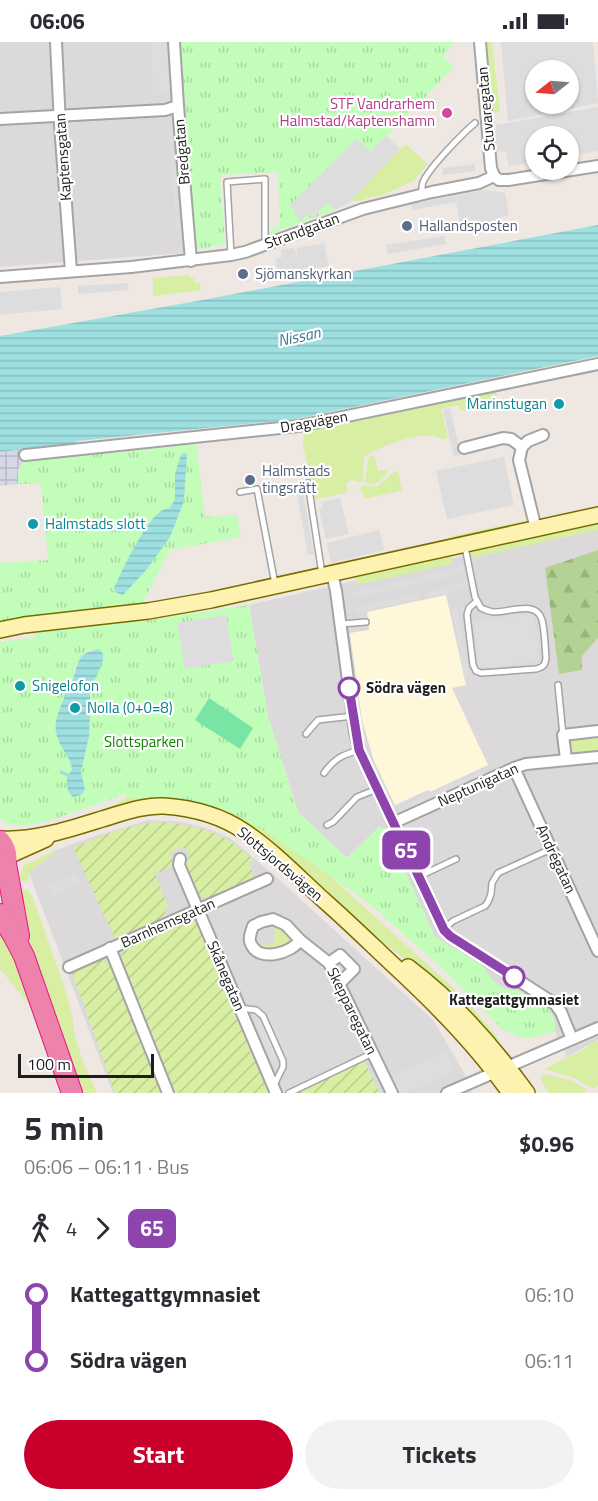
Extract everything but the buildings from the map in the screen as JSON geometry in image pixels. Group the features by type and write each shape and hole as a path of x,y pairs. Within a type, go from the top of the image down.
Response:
{"highway":[{"path":"3,858 6,901 18,928 24,956 72,1090"},
{"path":"0,914 24,956"}],"main road":[{"path":"0,630 211,600 598,515"},
{"name":"Slottsjordsvägen","path":"3,858 63,831 129,811 161,806 186,808 217,817 244,831 352,926 434,987 480,1033 501,1070 510,1093"},
{"name":"Slottsjordsvägen","path":"501,1070 527,1093"}],"street":[{"name":"Kaptensgatan","path":"56,42 71,271"},
{"name":"Bredgatan","path":"174,42 191,261"},
{"name":"Stuvaregatan","path":"480,42 491,145 491,168 494,176"},
{"path":"0,119 165,110 178,106"},
{"name":"Strandgatan","path":"0,277 131,267 231,255 363,209 479,183 494,176 499,180 507,180 598,166"},
{"name":"Dragvägen","path":"25,454 299,426 598,364"},
{"path":"536,529 519,460 522,447 528,441 543,435"},
{"path":"464,448 503,438 511,439 522,447"},
{"path":"327,574 340,624 359,750 444,930 555,1004 561,1012 572,1039"},
{"path":"566,759 563,735 598,731"},
{"name":"Neptunigatan","path":"393,823 526,764 598,757"},
{"name":"Andrégatan","path":"514,768 598,951"},
{"name":"Skånegatan","path":"180,859 178,865 275,1090"},
{"name":"Barnhemsgatan","path":"69,967 267,879"},
{"name":"Skepparegatan","path":"300,940 288,950 276,954 255,951 250,943 253,926 273,919 286,924 300,940 329,963 392,1093"},
{"path":"110,948 168,1093"},
{"path":"329,963 340,955 354,969 339,984"},
{"path":"447,1093 598,1028"}],"lane":[{"path":"422,194 423,182 434,167 475,123"},
{"path":"231,255 227,182 265,179 265,237 267,243"},
{"path":"308,483 327,574"},
{"path":"240,492 257,489 275,586"},
{"path":"465,545 475,597 481,608 493,612 533,609 538,612 542,619 545,664 536,669 481,673 476,671 472,665 467,615 469,608 477,601"},
{"path":"340,624 366,622"},
{"path":"558,684 563,735"},
{"path":"306,734 318,720 353,716"},
{"path":"324,773 333,761 359,750"},
{"path":"327,825 333,822 357,797 377,789"},
{"path":"444,930 453,921 485,906 491,894 492,883 498,873 551,849"},
{"path":"418,877 456,859"},
{"path":"240,1008 256,1010 263,1016 283,1061 275,1090"},
{"path":"289,1093 372,1053"}],"shaded area":[{"path":"0,42 169,42 183,253 0,267"},
{"path":"150,42 166,42 170,94 153,95"},
{"path":"501,42 593,42 598,103 579,107 579,60 525,60 525,114 543,114 508,121"},
{"path":"598,107 598,151 579,154 579,126 525,126 525,164 509,166 506,152 494,151 492,135 496,133 496,125 558,114 579,114 579,110"},
{"path":"169,132 172,132 179,231 176,231"},
{"path":"386,136 400,149 352,201 335,210 328,203 312,217 307,214 300,221 295,216 295,211 290,205 356,139 371,152"},
{"path":"475,164 475,171 443,175 442,168"},
{"path":"484,190 505,193 509,215 490,224 461,229 456,202 412,210 411,204"},
{"path":"444,236 446,244 388,254 386,245"},
{"path":"324,243 329,266 278,275 275,259 282,257 281,250 294,248 297,255 297,248"},
{"path":"128,283 129,290 78,294 78,286"},
{"path":"60,287 62,309 0,315 0,292"},
{"path":"450,408 461,455 454,457 443,410"},
{"path":"39,448 44,454 26,460 18,469 18,484 0,486 0,452"},
{"path":"504,457 514,505 447,519 436,471"},
{"path":"302,487 314,554 308,555 296,488"},
{"path":"340,498 349,534 326,539 319,509 323,508 321,502"},
{"path":"598,525 598,1040 567,1057 555,1031 555,1022 520,991 504,989 494,982 482,965 435,937 386,829 379,827 347,858 298,812 268,716 249,605"},
{"path":"379,530 384,550 331,563 327,543"},
{"path":"464,566 465,573 353,599 352,592"},
{"path":"467,582 468,588 428,598 426,592"},
{"path":"419,593 420,598 356,613 355,608"},
{"path":"446,595 466,685 452,688 488,765 430,792 428,790 395,805 374,761 362,720 350,633 369,630 367,612"},
{"path":"457,609 469,675 464,676 452,610"},
{"path":"534,614 539,661 479,668 474,621"},
{"path":"226,615 234,661 185,669 177,623"},
{"path":"484,770 486,775 411,809 408,804"},
{"path":"148,820 183,822 230,838 433,1020 463,1071 472,1093 113,1093 26,865 86,839"},
{"path":"75,874 79,882 53,895 49,886"},
{"path":"260,1019 279,1063 271,1059 254,1020"},
{"path":"446,1051 455,1072 406,1093 400,1093 392,1075"}],"green space":[{"path":"180,42 454,42 443,57 454,67 371,152 357,139 307,213 313,217 328,203 335,210 267,235 266,232 280,225 278,172 220,175 225,244 195,250 185,123 182,119 181,89 183,87"},
{"path":"487,42 492,42 500,112 493,113"},
{"path":"406,145 428,164 413,181 383,195 352,201 400,149"},
{"path":"189,275 189,278 194,278 195,283 200,283 201,290 153,296 153,278"},
{"path":"494,387 497,396 489,404 460,411 459,405 441,409 448,438 414,437 380,448 364,457 361,483 348,481 346,485 348,491 314,499 303,444 304,431 308,428"},
{"path":"196,442 205,517 237,515 241,537 170,550 141,606 0,622 0,563 48,560 41,484 18,484 20,465 23,462 44,454"},
{"path":"374,455 378,471 388,469 380,481 372,485 365,482 368,458"},
{"path":"398,471 402,490 365,499 362,491 358,492 363,485 377,486"},
{"path":"598,519 598,530 471,558 471,548"},
{"path":"528,520 527,523 452,540 452,536"},
{"path":"598,550 598,638 582,656 582,670 559,674 545,568"},
{"path":"450,552 452,564 357,585 354,574"},
{"name":"Slottsparken","path":"249,605 268,716 298,812 347,858 379,827 386,829 435,937 482,965 494,982 504,989 520,991 549,1008 555,1022 555,1031 533,1038 521,1038 502,1029 443,969 366,901 261,828 219,808 186,800 127,798 124,794 37,823 11,825 0,819 0,642 36,637 35,631 142,621","holes":["97,649 101,651 87,708 90,716 89,736 81,772 84,785 67,776 72,771 72,762 59,741 59,712 74,677 75,667 88,651"]},
{"path":"209,698 253,728 240,749 195,720"},
{"path":"598,735 598,752 578,754 572,750 574,738"},
{"path":"158,785 278,829 447,982 468,1003 498,1040 492,1043 422,972 206,808 86,818 85,816"},
{"path":"160,822 195,827 228,840 254,860 249,863 254,878 208,899 200,895 186,864 190,856 185,848 177,849 170,853 175,865 155,874 168,907 164,910 168,918 116,941 73,848 126,828"},
{"path":"56,850 57,852 28,872 29,880 23,882 19,879 24,865"},
{"path":"22,889 28,890 33,898 65,989 83,1062 97,1093 79,1093 28,953 18,892"},
{"path":"189,920 199,923 271,1093 173,1093 120,960 123,950"},
{"path":"0,922 65,1093 60,1093 29,1004 0,969"},
{"path":"277,923 293,939 292,942 275,952 258,947 262,944 274,943"},
{"path":"101,959 110,963 162,1093 115,1093 72,972"},
{"name":"Kattegattgymnasiet","path":"598,1041 598,1086 593,1089 575,1078 544,1069 587,1048 589,1044"},
{"path":"365,1061 379,1093 295,1093"},
{"path":"544,1074 570,1080 588,1090 582,1093 549,1093 541,1080"}],"water":[{"name":"Nissan","path":"598,225 598,356 296,419 77,441 76,443 0,452 0,336"},
{"path":"187,453 184,501 170,537 147,569 123,595 117,593 114,588 141,535 162,510 170,508 175,499 175,474 181,454"},
{"path":"98,649 103,654 103,660 92,682 87,708 90,716 89,736 81,772 85,789 81,795 73,797 67,785 67,776 72,770 71,765 57,737 57,719 81,657"}],"waterway":[{"path":"61,772 68,775"}],"bus line":[{"name":"65","path":"349,688 359,750 444,930 514,977"}],"place":[{"name":"STF Vandrarhem Halmstad/Kaptenshamn","path":"447,113"},
{"name":"Hallandsposten","path":"407,226"},
{"name":"Sjömanskyrkan","path":"243,274"},
{"name":"Marinstugan","path":"559,404"},
{"name":"Halmstads tingsrätt","path":"250,480"},
{"name":"Halmstads slott","path":"33,524"},
{"name":"Snigelofon","path":"20,686"},
{"name":"Södra vägen","path":"349,688"},
{"name":"Nolla (0+0=8)","path":"75,708"},
{"name":"Kattegattgymnasiet","path":"514,977"}]}
